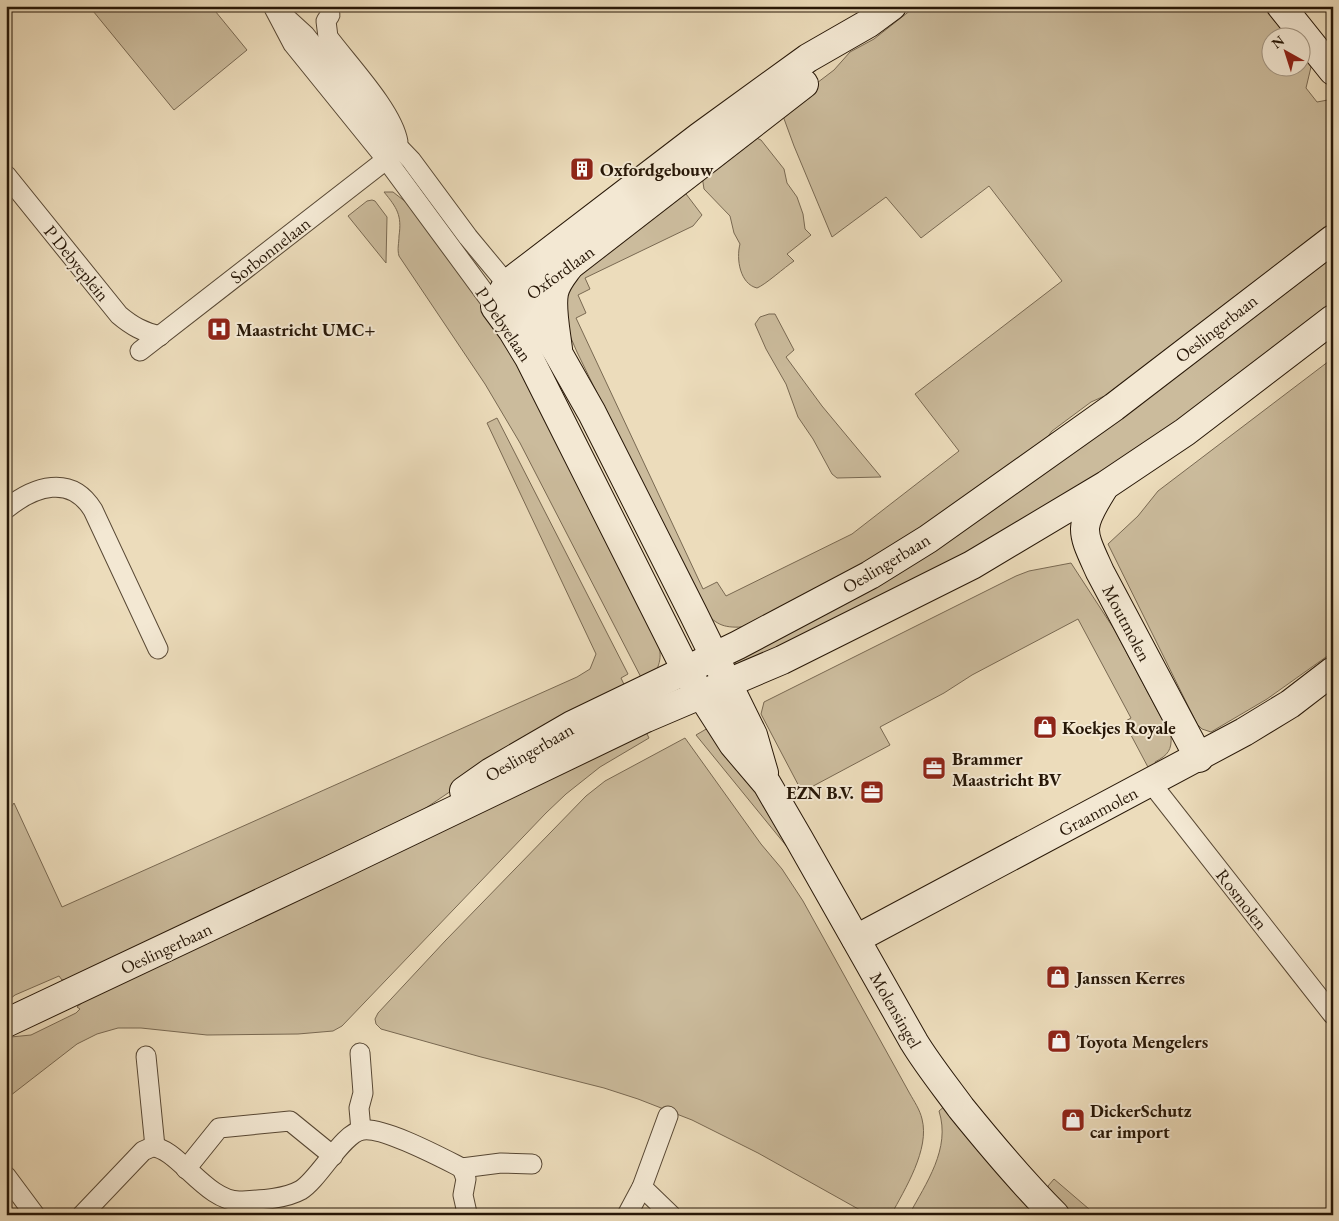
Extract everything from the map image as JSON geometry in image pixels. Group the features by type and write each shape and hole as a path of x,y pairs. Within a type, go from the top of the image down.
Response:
{"street":[{"name":"Oxfordlaan","path":"508,297 570,266 756,108 808,58 869,23 892,6"},
{"path":"1280,6 1333,71"},
{"path":"336,11 326,22 328,37 389,117 397,134 393,154"},
{"name":"P Debyelaan","path":"336,11 299,40 365,110 393,154 508,297 558,353 592,413 694,613 714,657"},
{"name":"Oxfordlaan","path":"508,297 699,136 756,108"},
{"name":"P Debyelaan","path":"393,154 411,160 468,236 508,297 512,330 529,358 617,529 693,683"},
{"name":"Sorbonnelaan","path":"140,351 393,154"},
{"name":"P Debyeplein","path":"6,174 119,315 132,326 146,333 160,336"},
{"name":"Oeslingerbaan","path":"693,683 714,657 870,575 928,539 1114,407 1333,239"},
{"path":"558,353 553,300 554,292 557,284 570,266"},
{"name":"Oeslingerbaan","path":"6,1023 406,833 492,772 572,726 693,683 726,683 829,638 972,565 1106,486 1185,432 1333,319"},
{"name":"Moutmolen","path":"1106,486 1086,518 1084,528 1088,544 1100,572 1199,758"},
{"path":"6,509 31,493 50,488 69,489 84,498 92,510 158,649"},
{"path":"694,613 708,628 727,637 740,637 760,633"},
{"name":"Molensingel","path":"714,657 753,735 767,784"},
{"name":"Graanmolen","path":"856,939 1199,758 1266,720 1333,670"},
{"name":"Molensingel","path":"693,683 734,744 767,784 928,1064 979,1131 1022,1183 1055,1215"},
{"name":"Rosmolen","path":"1151,782 1333,1015"},
{"path":"360,1053 363,1093 359,1108 361,1130"},
{"path":"146,1056 155,1146"},
{"path":"626,1215 642,1187 668,1116"},
{"path":"186,1169 220,1128 290,1121 333,1156"},
{"path":"155,1146 164,1151 220,1196 239,1202 291,1195 302,1189 313,1179 345,1140 361,1130 372,1130 392,1136 435,1154 462,1168 501,1163 532,1164"},
{"path":"82,1215 143,1151 155,1146"},
{"path":"462,1168 466,1179 463,1195 467,1214"},
{"path":"6,1176 35,1215"},
{"path":"642,1187 671,1215"}],"shaded area":[{"path":"99,6 211,6 247,50 174,110 93,11"},
{"path":"916,6 1262,6 1280,28 1262,28 1262,78 1308,78 1306,88 1317,102 1333,99 1333,227 1127,386 1091,402 1052,431 1038,450 956,505 860,565 742,627 724,626 712,619 703,610 577,352 564,322 569,277 680,186 702,215 693,226 585,278 590,289 578,295 586,313 576,318 703,589 717,582 726,596 852,534 959,451 915,394 1062,281 989,186 921,238 886,197 832,237 783,116 788,105 834,70 850,52 874,39"},
{"path":"752,136 761,140 784,169 787,183 797,197 803,214 805,229 811,235 787,254 794,261 757,288 751,286 743,276 739,263 740,244 734,233 730,216 704,189 702,176"},
{"path":"384,192 393,192 411,206 495,320 659,646 660,657 658,667 645,685 520,443 485,384 399,256 400,223 398,212"},
{"path":"367,201 375,201 387,217 386,263 348,216"},
{"path":"1333,251 1333,308 1072,498 739,669 735,662 857,597"},
{"path":"775,314 794,350 786,357 822,406 881,477 837,478 832,474 813,439 798,417 786,384 766,349 755,324 760,317"},
{"path":"1333,358 1333,652 1267,699 1211,732 1202,729 1197,724 1108,544 1138,516 1158,491"},
{"path":"497,418 628,674 621,678 628,693 454,789 402,824 87,975 62,980 59,976 15,995 6,1002 6,815 14,803 62,907 577,677 590,669 596,654 487,423"},
{"path":"1071,563 1114,629 1171,736 1170,749 1155,762 1157,765 1149,769 1124,722 1131,718 1078,619 972,675 944,693 880,727 890,745 802,792 761,714 764,702 1016,576 1029,571"},
{"path":"708,728 737,761 788,848 696,735"},
{"path":"646,732 649,738 600,767 546,813 342,1026 333,1031 298,1034 207,1035 141,1028 118,1028 97,1034 77,1044 6,1099 6,1039 31,1035 76,1013 80,1009 77,1007 97,990"},
{"path":"685,738 761,844 782,869 803,901 920,1112 924,1131 919,1156 909,1181 891,1215 869,1215 758,1153 692,1120 638,1099 604,1088 381,1029 376,1024 375,1019 378,1013 586,796 605,781"},
{"path":"946,1105 1040,1215 909,1215 935,1165 942,1139 939,1111"},
{"path":"1054,1179 1096,1215 1070,1215 1049,1194 1048,1186"}],"railway":[{"path":"1330,6 1333,10"}],"place":[{"name":"Oxfordgebouw","path":"582,169"},
{"name":"Maastricht UMC+","path":"219,329"},
{"name":"Koekjes Royale","path":"1045,727"},
{"name":"Brammer Maastricht BV","path":"934,768"},
{"name":"EZN B.V.","path":"872,792"},
{"name":"Janssen Kerres","path":"1058,977"},
{"name":"Toyota Mengelers","path":"1059,1041"},
{"name":"DickerSchutz car import","path":"1073,1120"}]}
